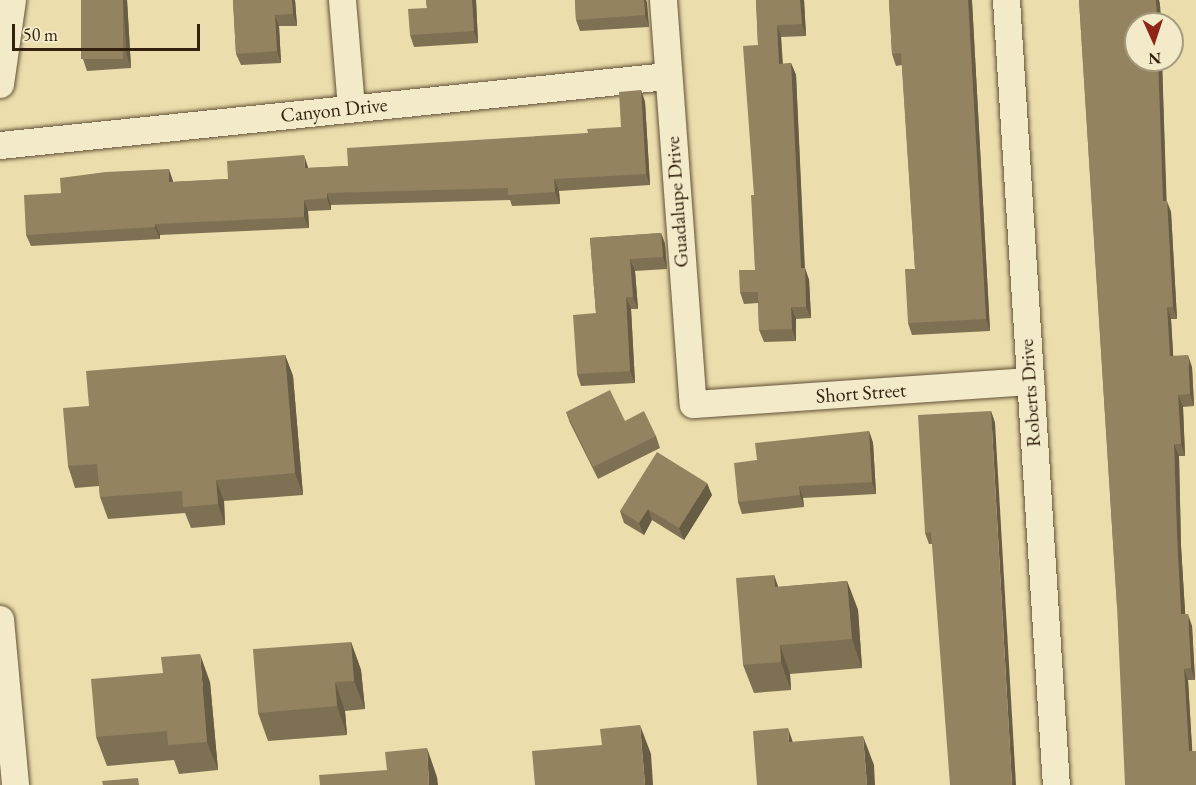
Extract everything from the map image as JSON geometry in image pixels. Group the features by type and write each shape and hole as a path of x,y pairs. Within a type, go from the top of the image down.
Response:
{"street":[{"path":"0,84 12,0"},
{"path":"342,0 351,108"},
{"name":"Guadalupe Drive","path":"663,0 693,404"},
{"name":"Roberts Drive","path":"1006,0 1056,785"},
{"name":"Canyon Drive","path":"0,145 667,76"},
{"name":"Short Street","path":"693,404 1030,381"},
{"path":"0,619 15,785"}],"building":[{"path":"81,0 123,0 123,59 81,59"},
{"path":"233,0 292,0 293,14 275,15 277,51 236,54"},
{"path":"426,0 472,0 474,31 410,35 408,9 427,8"},
{"path":"575,0 644,0 645,15 576,20"},
{"path":"756,0 800,0 802,24 777,25 779,64 791,63 801,268 805,268 806,307 791,307 792,329 759,330 758,292 740,292 739,270 755,270 751,195 754,195 743,46 758,45"},
{"path":"889,0 968,0 986,319 908,323 905,269 915,269 901,53 892,54"},
{"path":"1079,0 1156,0 1156,12 1124,12 1124,72 1158,72 1163,201 1167,201 1173,307 1167,307 1170,356 1188,355 1190,394 1178,395 1181,444 1174,444 1181,614 1188,614 1191,668 1184,669 1189,751 1196,751 1196,785 1125,785 1117,606"},
{"path":"641,90 646,174 554,179 555,192 508,195 508,188 327,193 327,198 304,200 304,217 155,224 155,227 26,235 24,195 61,193 60,178 106,172 169,169 169,182 228,179 227,161 304,155 305,168 348,166 347,148 588,133 587,129 621,127 619,92"},
{"path":"661,233 663,257 630,259 633,297 626,297 630,371 577,374 573,315 596,313 590,238"},
{"path":"285,355 295,473 216,480 218,504 183,507 182,491 100,497 97,464 68,466 63,408 89,406 86,371"},
{"path":"610,390 625,421 644,411 656,436 593,467 566,412"},
{"path":"991,411 1012,785 950,785 931,532 925,533 918,415"},
{"path":"869,431 872,482 799,486 800,495 738,502 734,463 757,460 755,443"},
{"path":"657,452 707,483 679,528 648,509 639,523 620,511"},
{"path":"774,575 775,587 847,581 852,639 780,645 781,662 743,665 736,578"},
{"path":"351,642 354,681 335,682 337,706 258,713 253,649"},
{"path":"200,654 207,742 168,745 167,731 96,737 91,679 163,673 161,657"},
{"path":"640,725 645,785 535,785 532,751 602,745 600,729"},
{"path":"788,728 789,742 863,736 867,785 757,785 753,731"},
{"path":"427,748 429,785 320,785 319,775 387,770 385,752"},
{"path":"138,778 139,785 103,785 102,781"}]}
